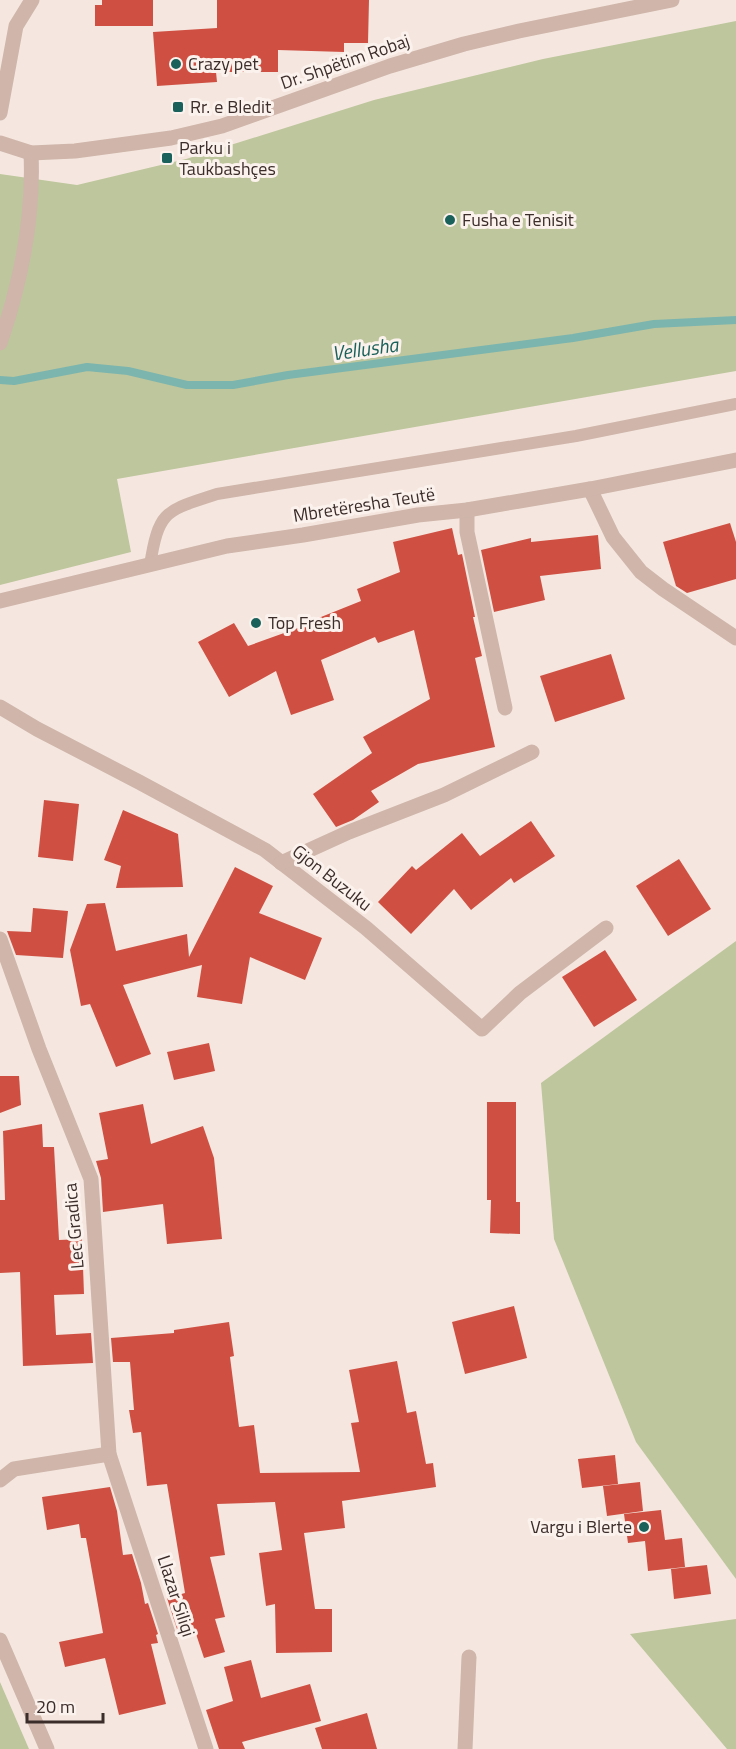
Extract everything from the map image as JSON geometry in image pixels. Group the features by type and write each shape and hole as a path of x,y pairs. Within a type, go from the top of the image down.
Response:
{"street":[{"path":"0,113 16,26 32,0"},
{"name":"Dr. Shpëtim Robaj","path":"31,153 75,151 171,138 222,126 390,66 464,44 672,0"},
{"path":"0,142 31,153 32,174 23,265 13,307 0,343"},
{"name":"Mbretëresha Teutë","path":"0,601 228,546 303,536 418,515 467,510 590,489 736,460"},
{"path":"590,489 614,537 641,572 736,638"},
{"path":"467,510 467,532 505,708"},
{"name":"Gjon Buzuku","path":"0,707 55,740 265,850 366,928 482,1029 520,993 606,928"},
{"path":"281,863 349,832 444,795 532,752"},
{"name":"Lec Gradica","path":"0,939 39,1049 91,1179 109,1454"},
{"path":"0,1480 14,1469 109,1454"},
{"name":"Llazar Siliqi","path":"109,1454 206,1749"},
{"path":"0,1640 47,1749"},
{"path":"465,1749 469,1657"}],"lane":[{"path":"150,565 154,537 162,520 176,508 217,494 576,436 736,404"}],"green space":[{"path":"736,21 736,371 117,479 131,552 0,585 0,174 77,185 186,159 374,100 543,59"},
{"path":"736,941 736,1579 636,1442 554,1239 541,1083"},
{"path":"736,1619 736,1749 727,1749 630,1634"},
{"path":"0,1682 29,1749 0,1749"}],"building":[{"path":"102,0 153,0 153,26 95,26 95,5 102,5"},
{"path":"217,0 369,0 368,43 344,43 344,52 278,50 278,72 216,72 217,82 157,86 153,32 217,28"},
{"path":"730,523 736,542 736,579 687,593 676,586 663,542"},
{"path":"452,528 458,555 462,554 475,617 473,617 482,656 475,658 495,747 418,764 371,791 379,802 353,820 336,827 313,794 372,753 363,737 430,699 414,630 378,643 375,637 321,660 334,700 291,715 276,671 229,697 198,642 234,623 248,646 312,623 311,621 361,601 357,589 400,572 393,542"},
{"path":"598,535 601,569 540,576 545,600 494,612 481,550 531,538 531,542"},
{"path":"611,654 625,699 555,722 540,676"},
{"path":"44,800 79,804 73,861 38,857"},
{"path":"123,810 178,834 183,887 116,888 121,866 104,860"},
{"path":"531,821 555,856 514,883 511,878 471,910 454,889 411,934 378,902 412,866 416,870 462,833 480,856"},
{"path":"679,859 711,909 668,936 636,886"},
{"path":"235,867 273,886 259,913 322,938 305,980 250,957 242,1004 197,997 202,965 123,985 151,1054 116,1067 90,1004 81,1006 70,950 87,904 105,903 116,951 187,934 189,957"},
{"path":"33,908 68,911 63,958 16,955 7,931 31,932"},
{"path":"605,950 637,1000 594,1027 562,977"},
{"path":"209,1043 215,1071 174,1080 167,1052"},
{"path":"0,1076 19,1076 21,1105 0,1113"},
{"path":"487,1102 516,1102 516,1202 520,1202 520,1234 490,1233 491,1200 487,1200"},
{"path":"143,1104 151,1144 203,1126 214,1158 222,1239 167,1244 163,1204 103,1212 101,1178 96,1161 108,1159 99,1113"},
{"path":"42,1124 43,1147 54,1147 59,1240 82,1239 84,1294 54,1295 56,1335 91,1333 93,1363 23,1366 20,1272 0,1273 0,1200 5,1200 3,1131"},
{"path":"514,1306 527,1358 465,1374 452,1322"},
{"path":"229,1322 234,1356 230,1357 239,1427 254,1425 260,1473 360,1472 351,1423 359,1422 349,1370 397,1361 407,1413 416,1411 426,1464 433,1463 436,1487 342,1501 345,1528 304,1533 315,1609 332,1609 332,1652 276,1653 275,1604 266,1606 259,1553 282,1550 275,1502 217,1504 225,1555 210,1557 225,1617 215,1619 225,1652 204,1658 193,1625 177,1629 167,1598 185,1593 167,1484 147,1486 141,1432 133,1433 129,1410 134,1410 130,1362 113,1362 111,1338 174,1333 174,1330"},
{"name":"Vargu i Blerte","path":"615,1455 618,1484 582,1488 578,1459"},
{"name":"Vargu i Blerte","path":"640,1482 643,1511 607,1516 603,1486"},
{"path":"110,1487 117,1511 123,1555 132,1554 145,1604 148,1603 158,1634 156,1635 158,1643 151,1644 166,1704 119,1715 105,1658 65,1667 59,1642 103,1633 86,1538 81,1538 79,1524 47,1530 42,1497"},
{"path":"661,1510 665,1540 682,1538 685,1567 648,1571 645,1541 628,1543 624,1514"},
{"name":"Vargu i Blerte","path":"707,1565 711,1594 674,1599 671,1569"},
{"path":"251,1660 261,1698 310,1684 321,1721 242,1742 245,1749 219,1749 206,1710 233,1701 224,1667"},
{"path":"367,1713 377,1749 322,1749 315,1728"}],"waterway":[{"name":"Vellusha","path":"0,380 14,381 87,367 128,371 187,385 233,385 288,375 573,338 654,324 736,320"}],"place":[{"name":"Crazy pet","path":"176,64"},
{"name":"Rr. e Bledit","path":"178,107"},
{"name":"Parku i Taukbashçes","path":"167,158"},
{"name":"Fusha e Tenisit","path":"450,220"},
{"name":"Top Fresh","path":"256,623"},
{"name":"Vargu i Blerte","path":"644,1527"}]}
